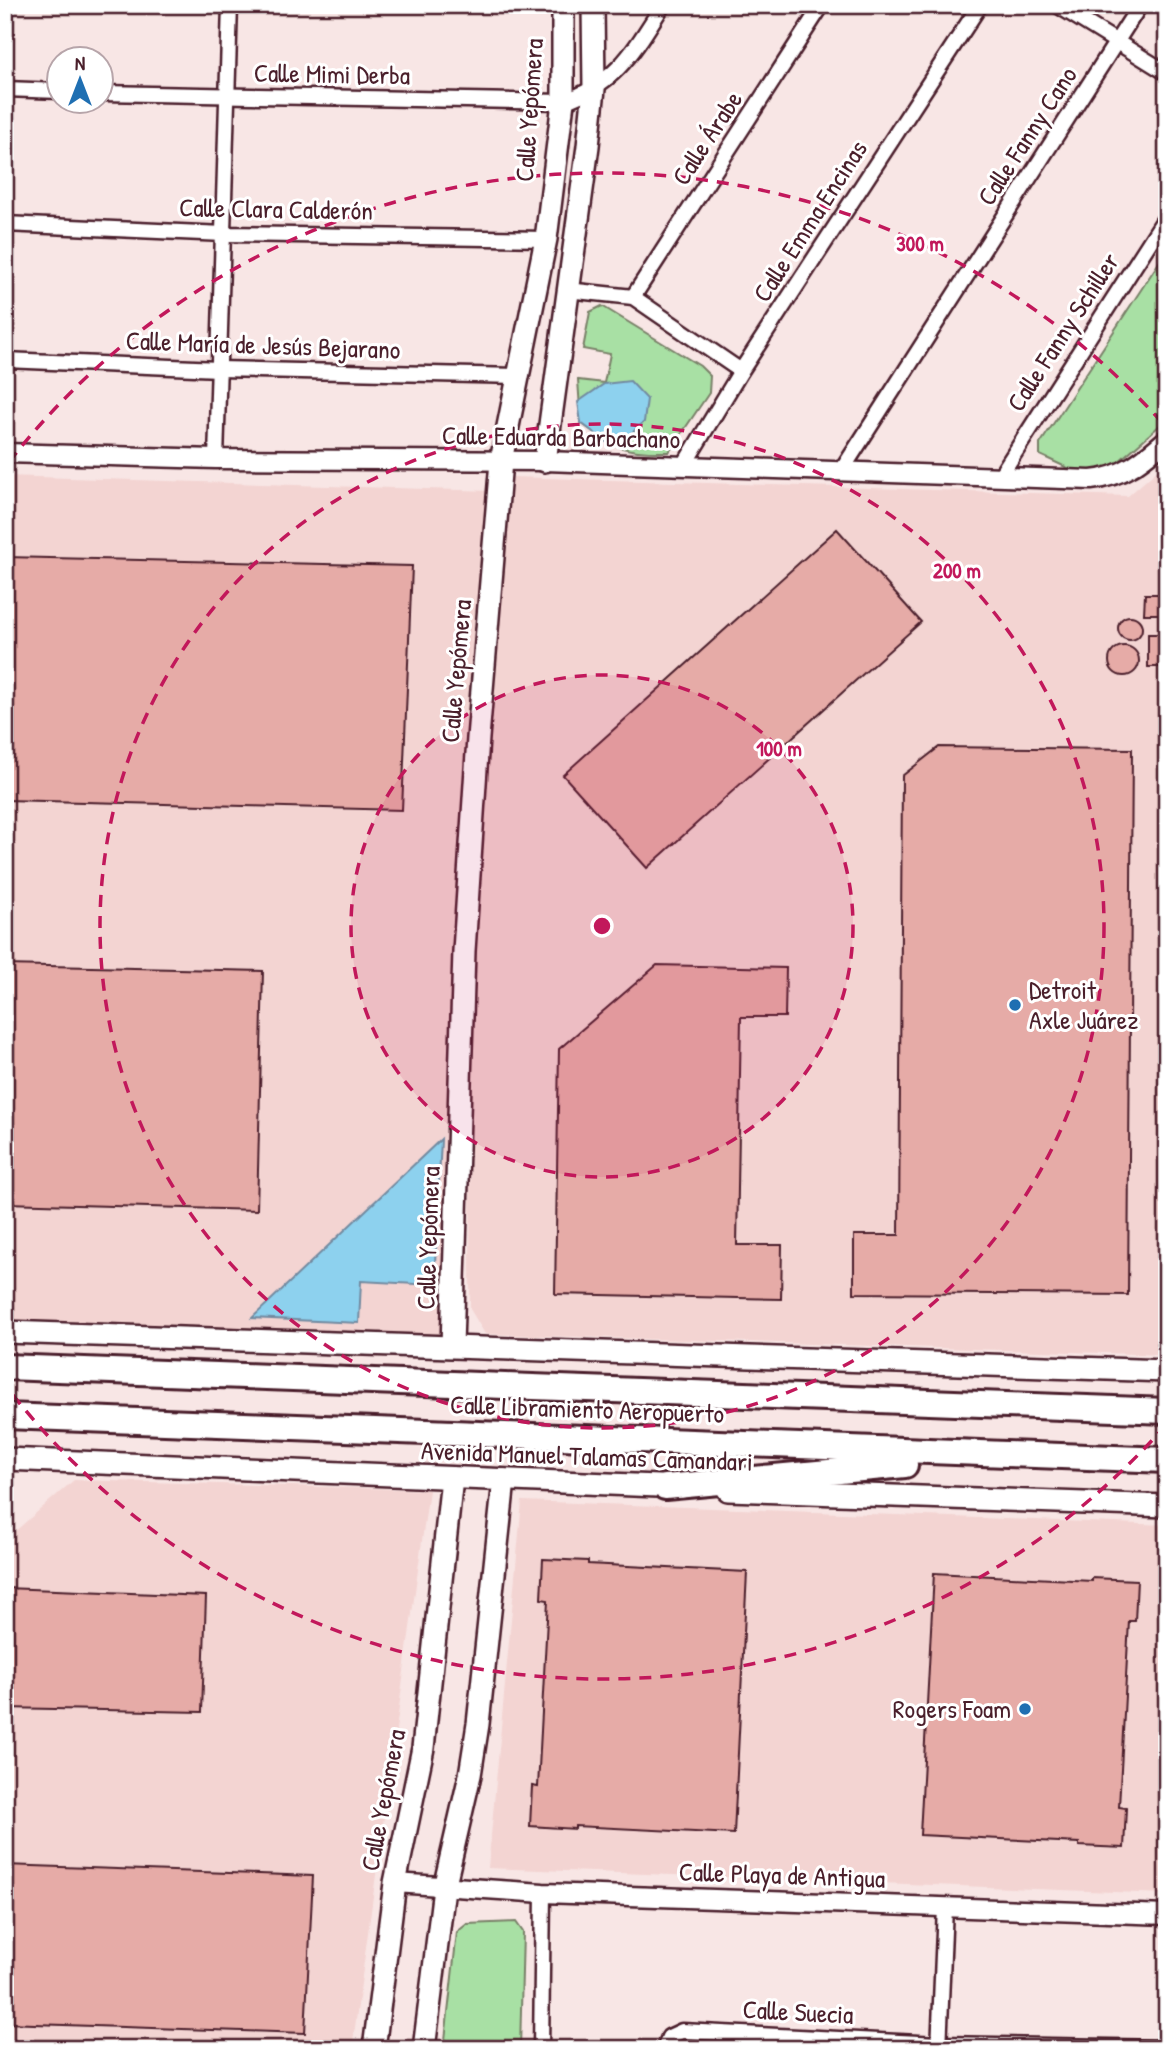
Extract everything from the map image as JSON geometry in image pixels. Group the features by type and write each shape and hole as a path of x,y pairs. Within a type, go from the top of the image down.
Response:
{"highway":[{"name":"Calle Libramiento Aeropuerto","path":"5,1367 1167,1411"},
{"name":"Calle Libramiento Aeropuerto","path":"5,1416 1167,1461"},
{"path":"665,1487 1005,1455"}],"main road":[{"name":"Calle Yepómera","path":"452,1346 468,877 501,460 546,239 562,102 563,5"},
{"path":"545,461 581,199 593,89 593,5"},
{"path":"5,1332 1167,1371"},
{"name":"Avenida Manuel Talamas Camandari","path":"5,1459 1167,1506"},
{"name":"Calle Yepómera","path":"374,2049 395,1883 423,1748 452,1478"},
{"path":"424,2049 444,1888 470,1775 478,1724 504,1480"}],"street":[{"path":"216,458 230,5"},
{"path":"562,102 593,89 608,79 623,64 663,5"},
{"name":"Calle Árabe","path":"633,297 822,5"},
{"name":"Calle Emma Encinas","path":"684,465 741,371 980,5"},
{"path":"1057,5 1167,73"},
{"name":"Calle Fanny Cano","path":"842,470 1140,5"},
{"path":"5,89 46,90"},
{"name":"Calle Mimi Derba","path":"116,93 562,102"},
{"name":"Calle Fanny Schiller","path":"1000,476 1167,215"},
{"name":"Calle Clara Calderón","path":"5,224 224,234 546,239"},
{"path":"567,290 633,297 741,371"},
{"name":"Calle María de Jesús Bejarano","path":"5,360 219,369 519,376"},
{"name":"Calle Eduarda Barbachano","path":"5,453 545,461 1091,480 1116,476 1141,462 1167,439"},
{"name":"Calle Playa de Antigua","path":"395,1883 543,1893 1167,1915"},
{"path":"541,2049 543,1893"},
{"path":"939,2046 945,1907"},
{"name":"Calle Suecia","path":"664,2049 669,2037 682,2031 939,2046 1167,2048"}],"shaded area":[{"path":"1167,462 1167,1355 485,1334 470,1309 471,926 448,1339 5,1322 5,476 492,491 476,819 513,477 1128,496"},
{"path":"74,1480 429,1490 352,2049 5,2049 5,1540"},
{"path":"522,1501 1167,1525 1167,1894 488,1868"}],"green space":[{"path":"1167,250 1167,419 1102,476 1089,478 1040,455 1040,444"},
{"path":"602,306 700,366 710,376 709,393 669,452 641,452 621,448 581,423 578,380 604,383 610,354 583,349 590,312"},
{"path":"516,1922 523,1932 520,2049 444,2049 457,1932 467,1924"}],"water":[{"path":"630,381 647,399 644,422 625,439 607,442 581,423 578,402 604,384"},
{"path":"441,1139 434,1285 361,1281 359,1323 252,1318"}],"building":[{"path":"837,529 921,622 647,868 563,775"},
{"path":"5,557 412,566 402,810 5,800"},
{"path":"1145,594 1166,594 1165,614 1144,614"},
{"path":"1130,616 1141,623 1142,628 1135,639 1130,640 1119,633 1118,628 1125,617"},
{"path":"1148,634 1167,634 1167,667 1148,667"},
{"path":"1124,646 1135,650 1139,661 1135,672 1124,676 1113,672 1109,661 1113,650"},
{"name":"Detroit Axle Juárez","path":"939,747 1132,749 1128,1295 854,1293 854,1235 899,1235 902,776"},
{"path":"5,965 263,971 257,1210 5,1203"},
{"path":"657,965 786,968 785,1017 741,1017 737,1245 782,1245 781,1299 555,1294 559,1049"},
{"path":"543,1559 588,1561 588,1564 747,1572 734,1834 530,1826 532,1786 538,1787 548,1600 541,1599"},
{"name":"Rogers Foam","path":"934,1573 1092,1581 1092,1578 1137,1580 1135,1621 1129,1621 1119,1807 1126,1808 1124,1848 1079,1846 1079,1843 920,1835"},
{"path":"5,1588 206,1596 202,1712 5,1708"},
{"path":"5,1865 313,1876 305,2033 5,2023"}],"place":[{"name":"Detroit Axle Juárez","path":"1015,1005"},
{"name":"Rogers Foam","path":"1025,1709"}]}
